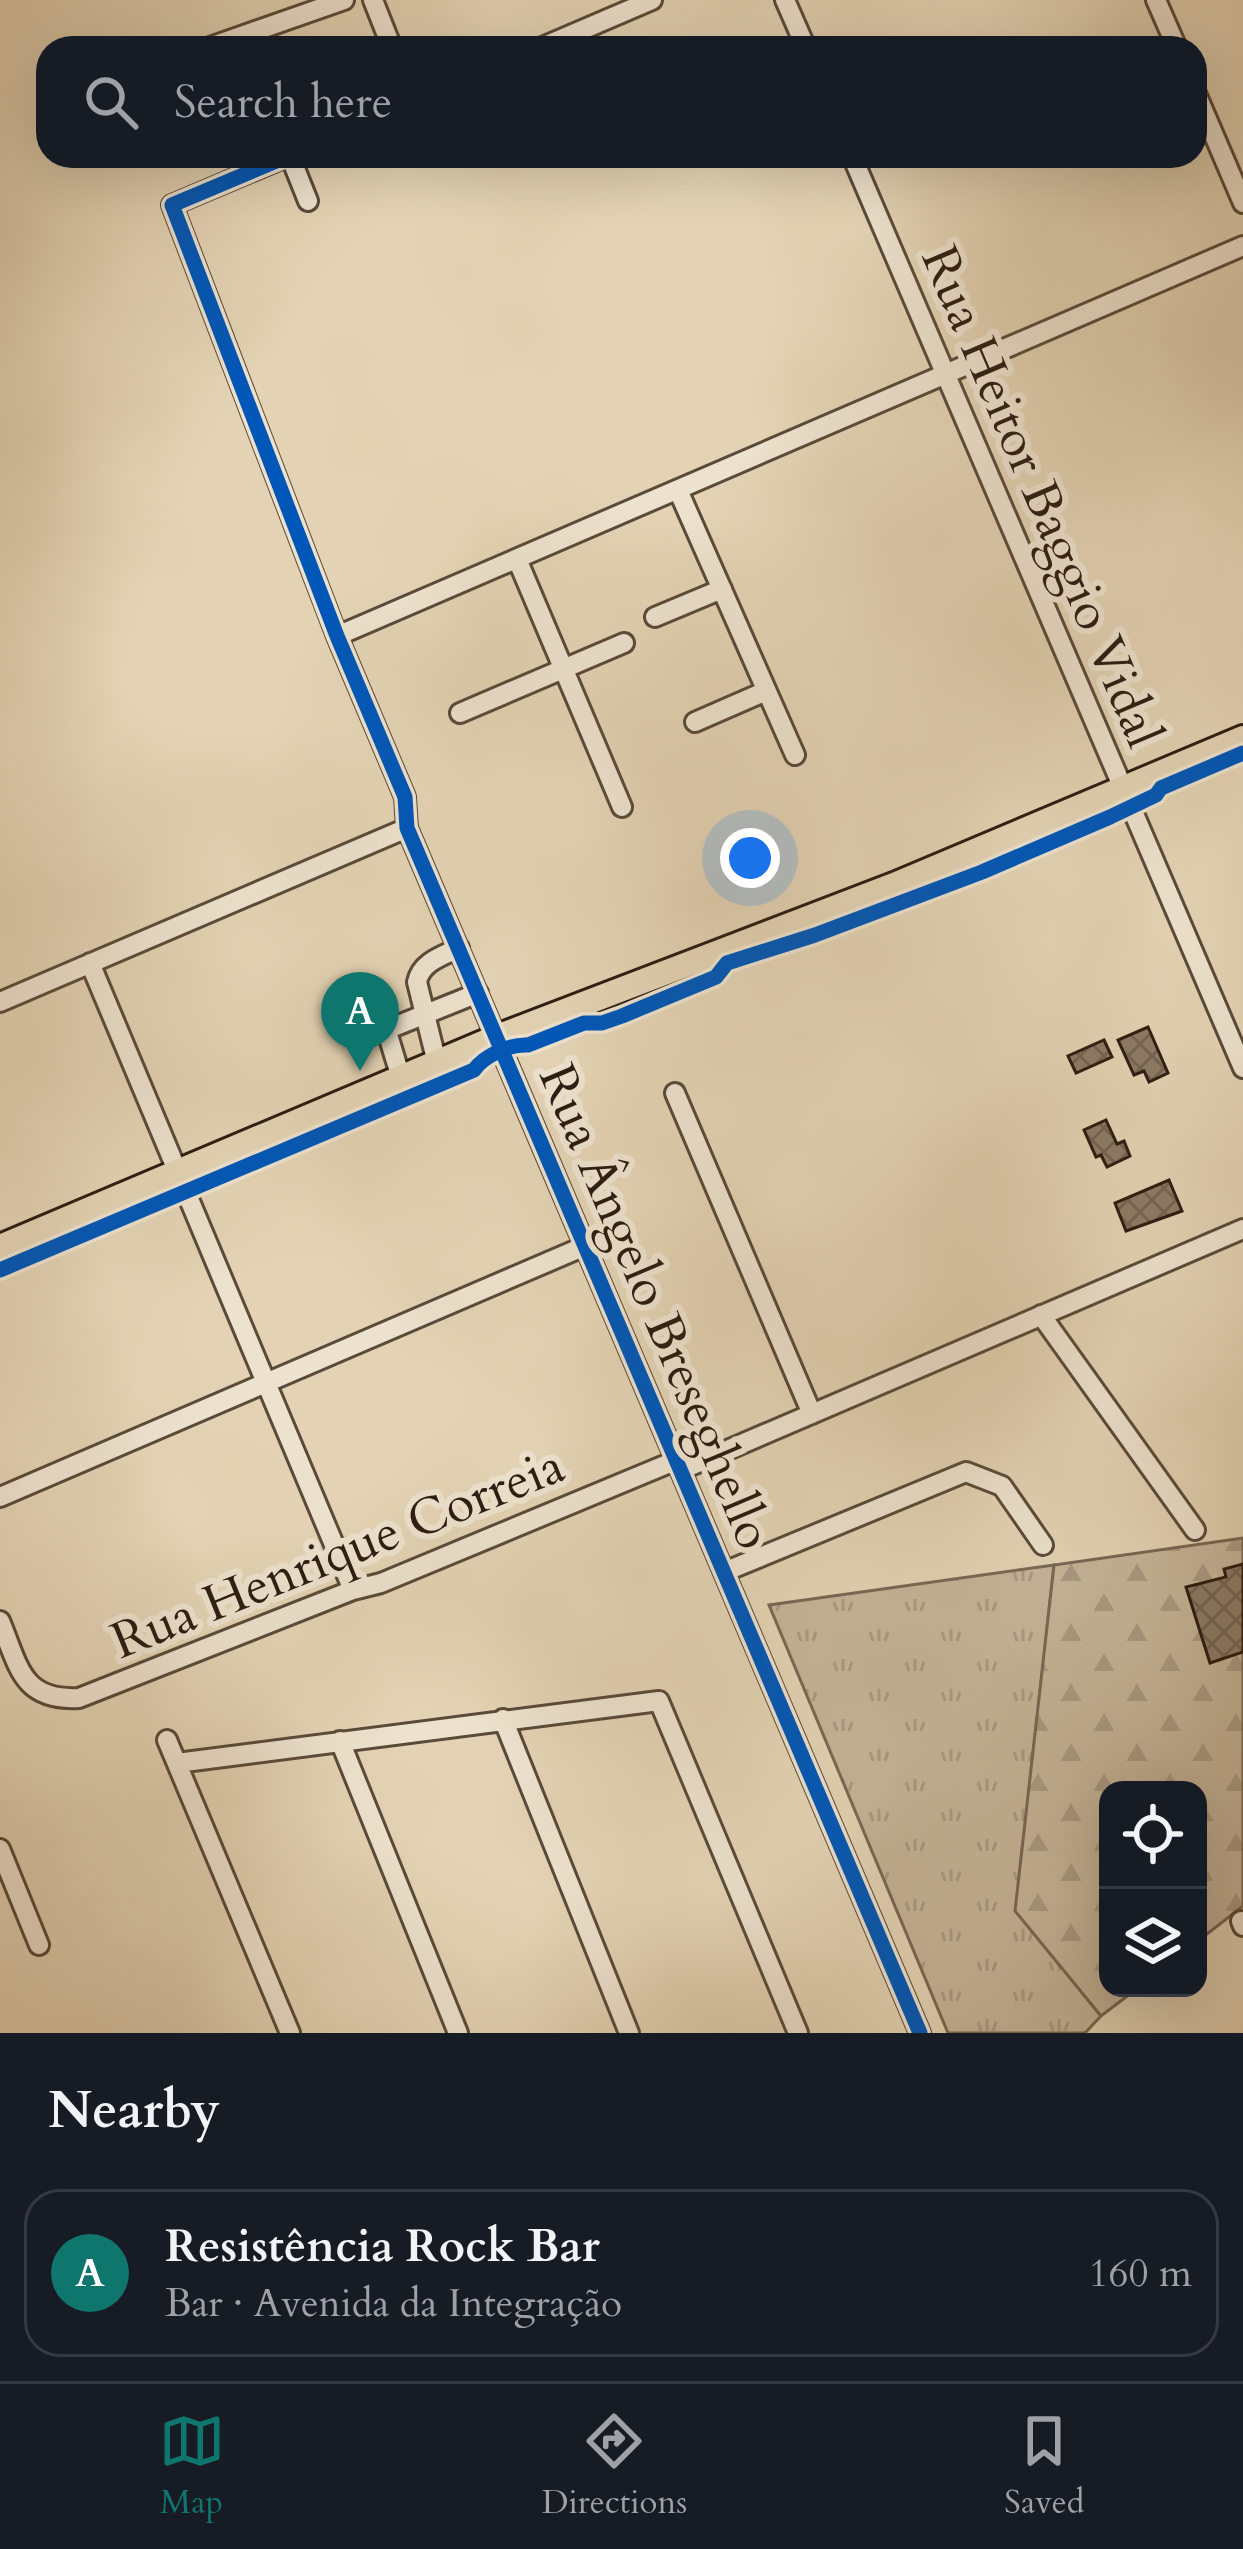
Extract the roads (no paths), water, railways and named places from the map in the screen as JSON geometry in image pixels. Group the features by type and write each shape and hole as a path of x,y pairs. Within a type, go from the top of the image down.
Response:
{"main road":[{"path":"0,1247 496,1037 915,877 1243,738"}],"street":[{"path":"242,36 344,0"},
{"path":"373,0 387,36"},
{"path":"568,36 652,0"},
{"path":"785,0 801,36"},
{"path":"1156,0 1172,36"},
{"path":"1207,119 1243,203"},
{"name":"Rua Ângelo Breseghello","path":"261,168 172,206 337,636 405,797 407,828 920,2033"},
{"path":"294,168 308,201"},
{"name":"Rua Heitor Baggio Vidal","path":"857,168 1243,1068"},
{"path":"337,636 1243,246"},
{"path":"678,490 795,755"},
{"path":"517,559 622,807"},
{"path":"655,616 722,589"},
{"path":"460,712 624,643"},
{"path":"695,722 766,691"},
{"path":"0,1001 407,828"},
{"path":"436,1063 418,974 427,964 459,948"},
{"path":"90,963 353,1590"},
{"path":"401,1078 389,1031 478,993"},
{"path":"675,1094 812,1414"},
{"name":"Rua Henrique Correia","path":"0,1622 27,1684 56,1697 92,1695 812,1414 1243,1229"},
{"path":"0,1497 585,1246"},
{"path":"1042,1315 1195,1530"},
{"path":"724,1572 966,1472 1002,1486 1043,1546"},
{"path":"177,1763 659,1701 798,2033"},
{"path":"503,1719 629,2033"},
{"path":"167,1740 290,2033"},
{"path":"340,1741 458,2033"},
{"path":"0,1849 39,1945"},
{"path":"0,1899 21,1903"}],"place":[{"name":"Resistência Rock Bar","path":"360,1071"}]}
